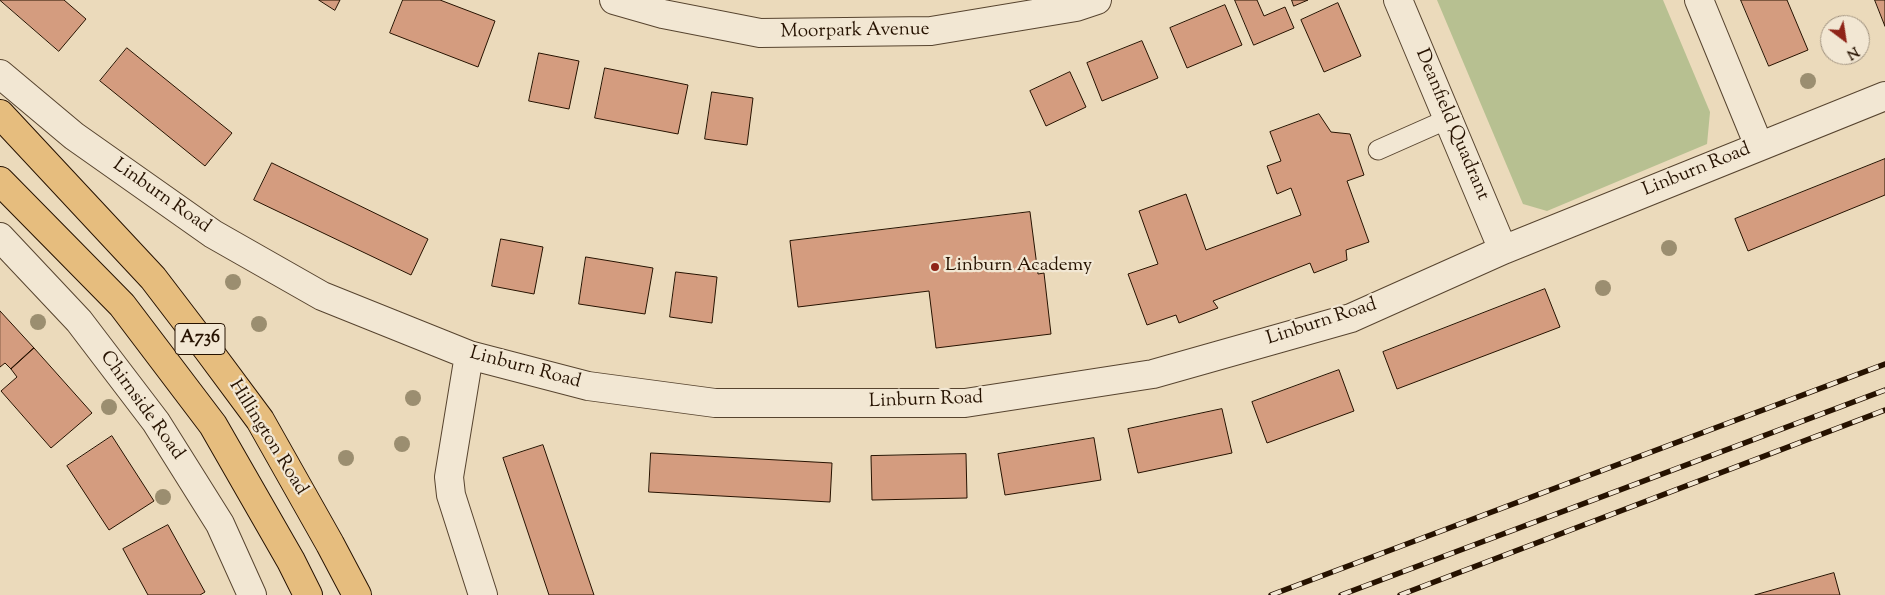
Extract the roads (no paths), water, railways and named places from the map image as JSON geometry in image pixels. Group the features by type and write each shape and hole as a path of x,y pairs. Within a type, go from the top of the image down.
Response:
{"main road":[{"name":"Hillington Road","path":"0,114 153,278 260,420 357,595"},
{"name":"Hillington Road","path":"0,181 122,305 214,425 291,561 308,595"}],"street":[{"name":"Moorpark Avenue","path":"614,0 663,14 760,34 931,31 1076,7 1097,0"},
{"name":"Deanfield Quadrant","path":"1398,0 1503,250"},
{"path":"1699,0 1759,146"},
{"name":"Linburn Road","path":"0,74 74,136 213,234 322,296 469,355 588,386 715,403 965,403 1153,374 1341,320 1503,250 1885,96"},
{"name":"Chirnside Road","path":"0,237 79,321 156,422 220,524 252,595"},
{"path":"469,355 449,477 451,495 483,595"}],"lane":[{"path":"1378,150 1448,119"}],"railway":[{"path":"1271,595 1885,364"},
{"path":"1341,595 1885,390"},
{"path":"1400,595 1885,410"}],"place":[{"name":"Linburn Academy","path":"935,267"}]}
